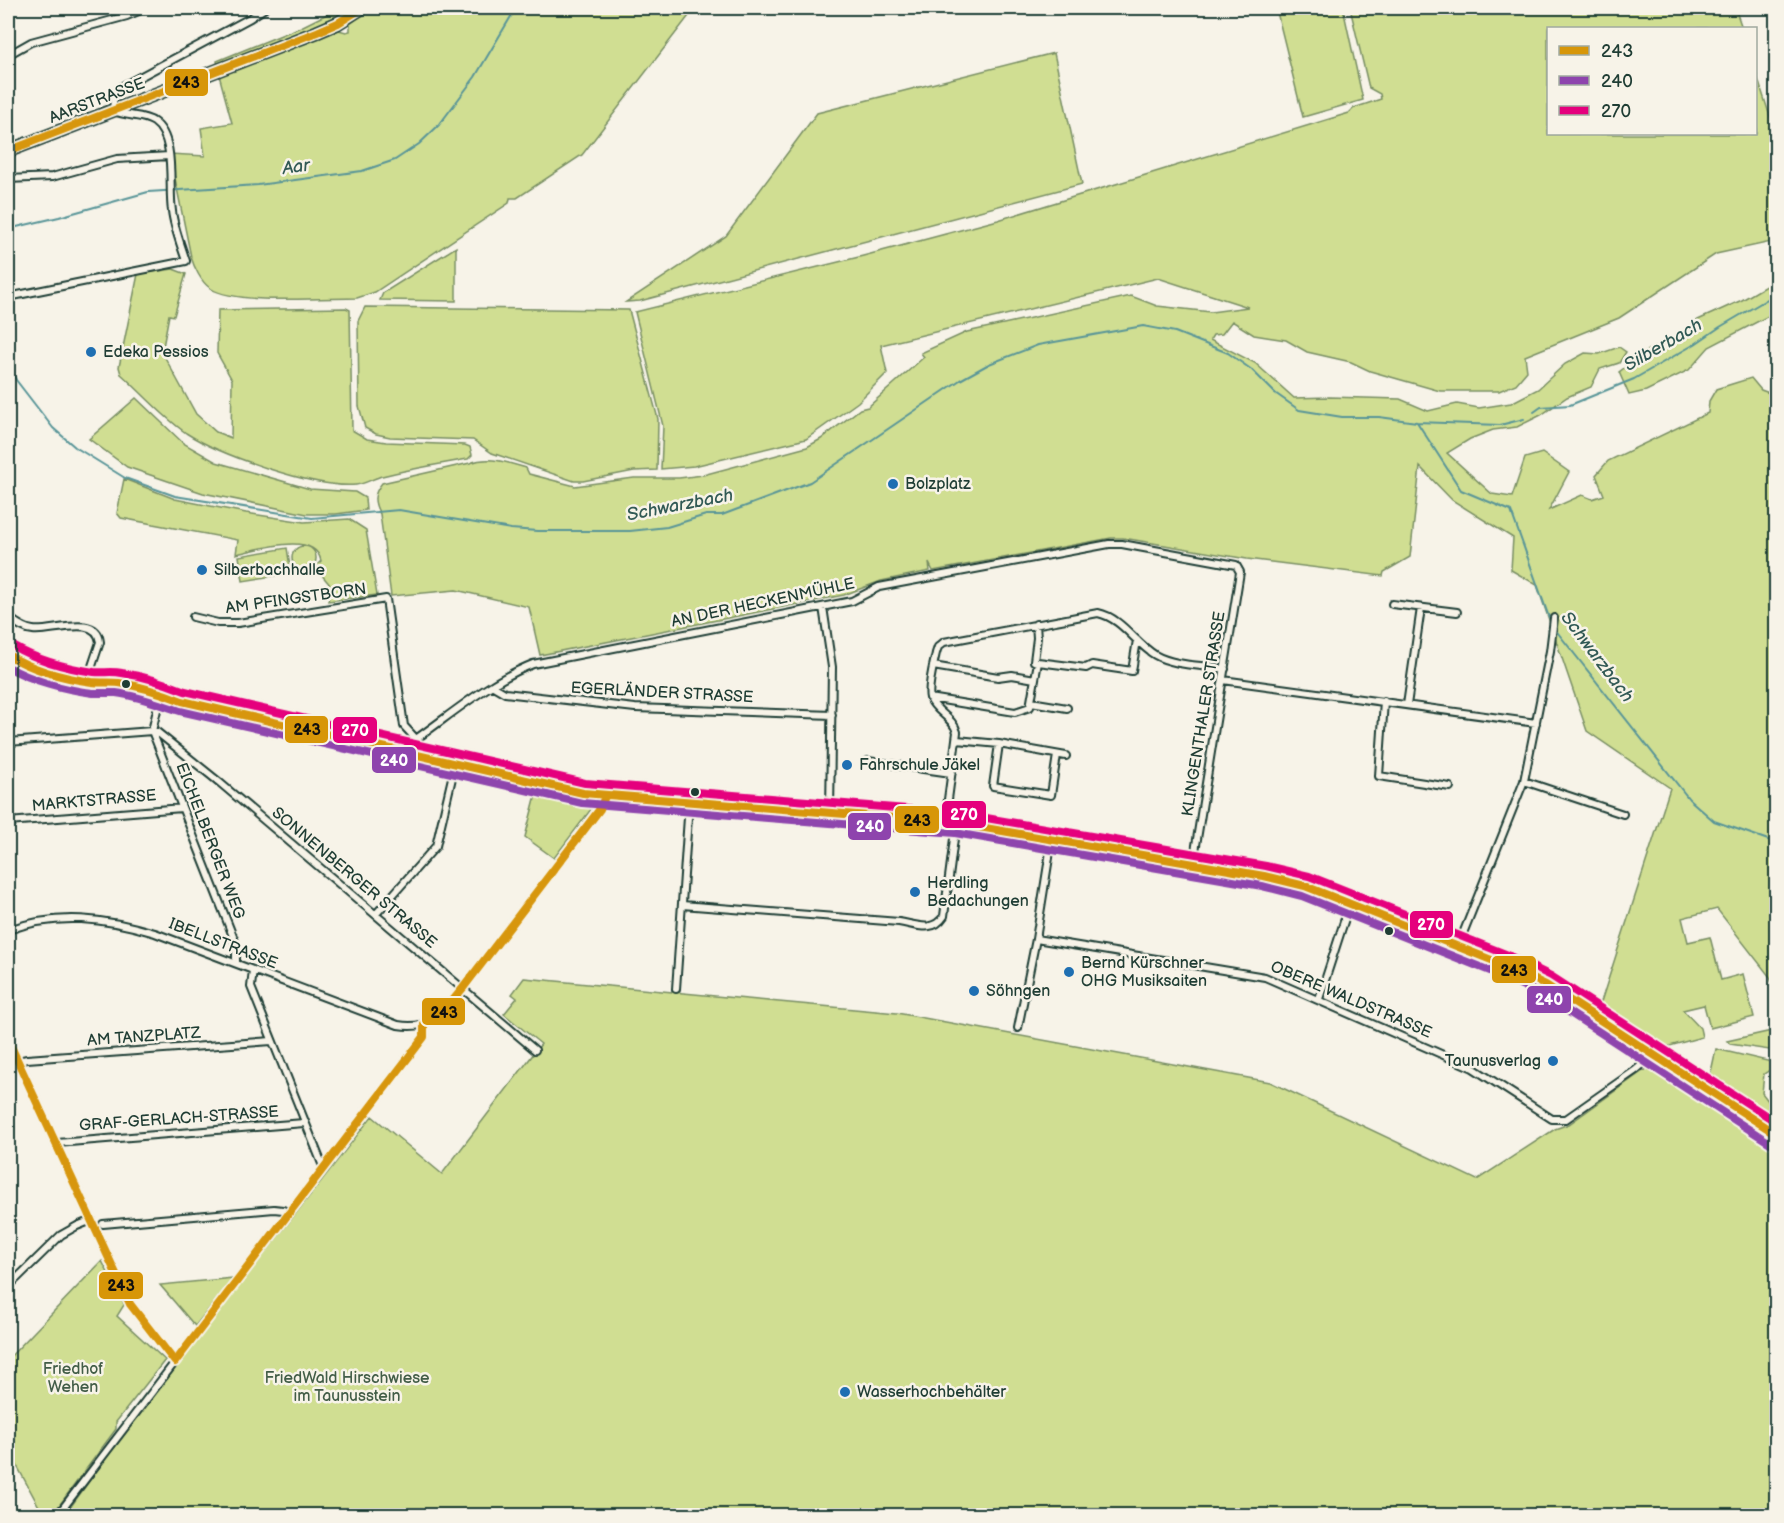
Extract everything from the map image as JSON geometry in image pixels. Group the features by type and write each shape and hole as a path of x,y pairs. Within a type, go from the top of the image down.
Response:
{"main road":[{"name":"AARSTRASSE","path":"8,151 327,28 362,8"},
{"path":"8,655 31,667 87,681 119,683 161,693 182,701 560,789 605,796 945,822 1286,881 1350,903 1458,946 1546,985 1776,1134"}],"street":[{"path":"8,55 31,42 127,16 147,8"},
{"path":"8,297 186,261 172,215 169,156 162,130 153,121 114,111 113,98 122,87 265,8"},
{"path":"8,179 52,177 117,159 169,156"},
{"name":"AN DER HECKENMÜHLE","path":"416,739 493,686 520,669 533,664 852,601 879,587 1110,544 1122,544 1236,565 1239,568"},
{"name":"KLINGENTHALER STRASSE","path":"1193,864 1239,568"},
{"name":"AM PFINGSTBORN","path":"193,618 218,623 238,623 386,599 404,726 416,739"},
{"path":"1392,604 1457,612"},
{"path":"823,607 832,657 830,813"},
{"path":"1407,705 1421,608"},
{"path":"945,822 957,732 954,723 930,698 933,666 938,647 948,640 1098,614 1111,618 1156,656 1225,669"},
{"path":"8,617 22,627 35,631 82,626 94,629 99,635 100,642 87,681"},
{"path":"1458,946 1524,781 1550,651 1554,618"},
{"path":"1036,624 1034,661 1038,662 1086,668 1092,665 1132,671 1137,640"},
{"path":"930,698 1015,712 1030,707 1038,662"},
{"path":"933,666 998,677 1012,675 1035,679"},
{"path":"1223,680 1536,723"},
{"name":"EGERLÄNDER STRASSE","path":"493,686 506,693 613,706 832,715"},
{"path":"8,742 152,730 161,693"},
{"path":"1384,701 1379,776 1450,787"},
{"path":"1031,702 1068,708"},
{"name":"EICHELBERGER WEG","path":"152,730 236,944 236,963"},
{"name":"SONNENBERGER STRASSE","path":"152,730 219,782 535,1050"},
{"path":"409,754 416,739"},
{"path":"957,740 999,744 1066,756"},
{"path":"999,744 993,786 1050,795 1058,755"},
{"path":"868,761 951,773"},
{"path":"376,914 436,846 455,765"},
{"path":"1524,781 1623,814"},
{"path":"57,1515 424,1037 424,1024 441,1015 463,988 600,809 605,796"},
{"path":"676,989 689,803"},
{"name":"MARKTSTRASSE","path":"8,822 182,807"},
{"path":"682,905 899,922 932,927 944,916 956,824"},
{"path":"1018,1028 1036,939 1052,839"},
{"path":"1319,999 1350,903"},
{"name":"IBELLSTRASSE","path":"8,930 28,923 67,918 112,921 155,933 398,1024 413,1026 424,1024"},
{"name":"OBERE WALDSTRASSE","path":"1036,939 1265,978 1319,999 1473,1068 1556,1120 1566,1119 1636,1070 1653,1055"},
{"path":"253,970 251,987 324,1169"},
{"path":"8,1040 130,1304 175,1362"},
{"name":"AM TANZPLATZ","path":"18,1061 273,1041"},
{"name":"GRAF-GERLACH-STRASSE","path":"57,1143 304,1123"},
{"path":"103,1224 274,1209 289,1213"},
{"path":"8,1287 61,1235 92,1220"},
{"path":"8,1274 14,1281"}],"green space":[{"path":"339,8 354,8 297,35 218,66 217,61 301,27"},
{"path":"372,8 695,8 582,155 517,198 510,198 509,203 375,292 357,298 258,299 238,297 210,288 198,274 191,257 170,154 205,156 201,128 232,123 219,75 339,30 350,31 350,24"},
{"path":"1276,8 1343,8 1363,100 1303,117"},
{"path":"1350,8 1735,8 1742,27 1547,27 1547,135 1757,135 1757,76 1776,135 1776,241 1716,254 1619,318 1525,356 1527,371 1516,384 1499,391 1440,391 1370,371 1351,362 1307,352 1286,340 1254,335 1232,321 1222,334 1213,335 1210,340 1255,363 1294,398 1400,399 1428,411 1457,404 1479,408 1511,403 1538,389 1565,364 1585,353 1599,354 1619,347 1626,352 1619,363 1600,369 1591,387 1567,397 1541,415 1517,427 1493,430 1470,439 1447,453 1492,494 1512,497 1525,458 1542,453 1569,472 1549,510 1582,495 1592,499 1604,495 1596,475 1608,461 1708,413 1709,401 1716,389 1751,378 1761,390 1769,393 1773,368 1776,365 1776,995 1770,977 1717,909 1682,918 1688,942 1710,937 1721,980 1743,974 1754,1017 1710,1028 1704,1005 1683,1010 1700,1028 1702,1037 1659,1049 1599,1008 1670,788 1587,731 1537,585 1511,570 1513,538 1452,500 1420,467 1410,557 1384,572 1383,576 1247,559 1123,538 1111,538 933,571 929,563 930,571 881,581 844,595 540,655 529,607 456,590 391,596 380,514 375,502 377,491 382,483 484,460 526,468 529,474 575,486 634,478 679,478 703,475 807,447 860,409 868,407 924,357 921,353 967,332 1131,296 1157,306 1211,312 1248,307 1158,278 881,345 887,373 858,402 806,439 694,466 661,469 663,426 635,312 998,220 1349,113 1354,108 1381,99 1380,94 1369,88"},
{"path":"1054,53 1082,184 640,301 626,302 726,236 817,113"},
{"path":"456,247 456,301 380,300 383,293"},
{"path":"173,269 186,274 174,316 169,315 162,352 196,414 216,432 231,438 232,380 217,353 218,310 346,308 350,310 352,430 367,439 386,442 465,445 470,447 472,455 468,459 393,473 356,485 339,485 317,482 269,469 221,451 186,433 121,374 119,367 138,274"},
{"path":"1776,280 1776,312 1709,347 1689,370 1646,391 1629,395 1619,372 1648,350 1673,339 1698,320 1742,300"},
{"path":"365,307 629,310 658,419 657,470 634,471 574,481 492,453 473,440 390,437 376,434 365,428 359,406 358,321"},
{"path":"136,398 183,443 216,462 310,489 355,492 365,498 366,510 336,514 307,514 203,493 127,467 89,439"},
{"path":"124,479 175,499 246,513 304,522 349,519 366,530 377,595 328,601 331,586 315,567 321,561 316,552 308,546 284,544 236,554 238,540 121,518 117,513"},
{"path":"304,546 309,547 315,553 315,563 309,569 304,570 299,569 293,563 292,558 293,553 299,547"},
{"path":"287,548 291,573 243,581 239,556"},
{"path":"537,791 594,803 554,858 525,837"},
{"name":"FriedWald Hirschwiese im Taunusstein","path":"524,978 897,1013 1270,1082 1477,1180 1555,1129 1569,1124 1643,1071 1651,1068 1670,1073 1776,1141 1776,1515 64,1516 124,1433 372,1116 442,1174 541,1044 504,1014 517,998 512,994"},
{"path":"1776,1030 1776,1051 1730,1044 1727,1041"},
{"path":"1716,1049 1776,1063 1776,1066 1764,1074 1762,1093 1776,1108 1776,1125 1709,1081"},
{"name":"Friedhof Wehen","path":"102,1261 124,1305 117,1316 165,1360 116,1422 116,1429 52,1515 43,1514 8,1449 8,1359"},
{"path":"234,1278 195,1326 160,1285"}],"waterway":[{"name":"Aar","path":"8,229 148,192 258,185 362,171 395,160 419,144 439,125 475,77 516,8"},
{"name":"Silberbach","path":"1534,412 1541,407 1570,405 1634,379 1776,294"},
{"name":"Schwarzbach","path":"8,364 16,380 53,428 75,447 125,478 175,496 312,518 399,510 511,529 537,531 630,531 667,527 706,515 722,515 810,482 960,380 989,364 1038,345 1143,326 1175,332 1228,353 1299,410 1342,417 1379,417 1417,422 1500,425 1524,419"},
{"name":"Schwarzbach","path":"1417,422 1461,490 1511,511 1551,623"},
{"name":"Schwarzbach","path":"1554,628 1689,799 1714,821 1771,841 1776,849"}],"transit line":[{"name":"243","path":"8,151 317,32 338,23 362,8"},
{"name":"270","path":"13,646 62,666 138,676 185,691 585,783 957,813 1266,866 1309,876 1508,955 1551,976 1776,1122"},
{"name":"243","path":"8,655 59,676 135,686 182,701 583,793 956,823 1264,876 1305,886 1504,965 1546,985 1776,1134"},
{"name":"240","path":"8,667 37,680 71,690 132,696 180,711 582,803 955,833 1262,886 1302,896 1500,975 1541,994 1770,1143"},
{"name":"243","path":"8,1040 130,1304 175,1362 424,1037 424,1024 441,1015 463,988 600,809 605,796"}],"place":[{"name":"Edeka Pessios","path":"91,352"},
{"name":"Bolzplatz","path":"893,484"},
{"name":"Silberbachhalle","path":"202,570"},
{"name":"Fahrschule Jäkel","path":"847,765"},
{"name":"Herdling Bedachungen","path":"915,892"},
{"name":"Bernd Kürschner OHG Musiksaiten","path":"1069,972"},
{"name":"Söhngen","path":"974,991"},
{"name":"Taunusverlag","path":"1553,1061"},
{"name":"Wasserhochbehälter","path":"845,1392"}]}
